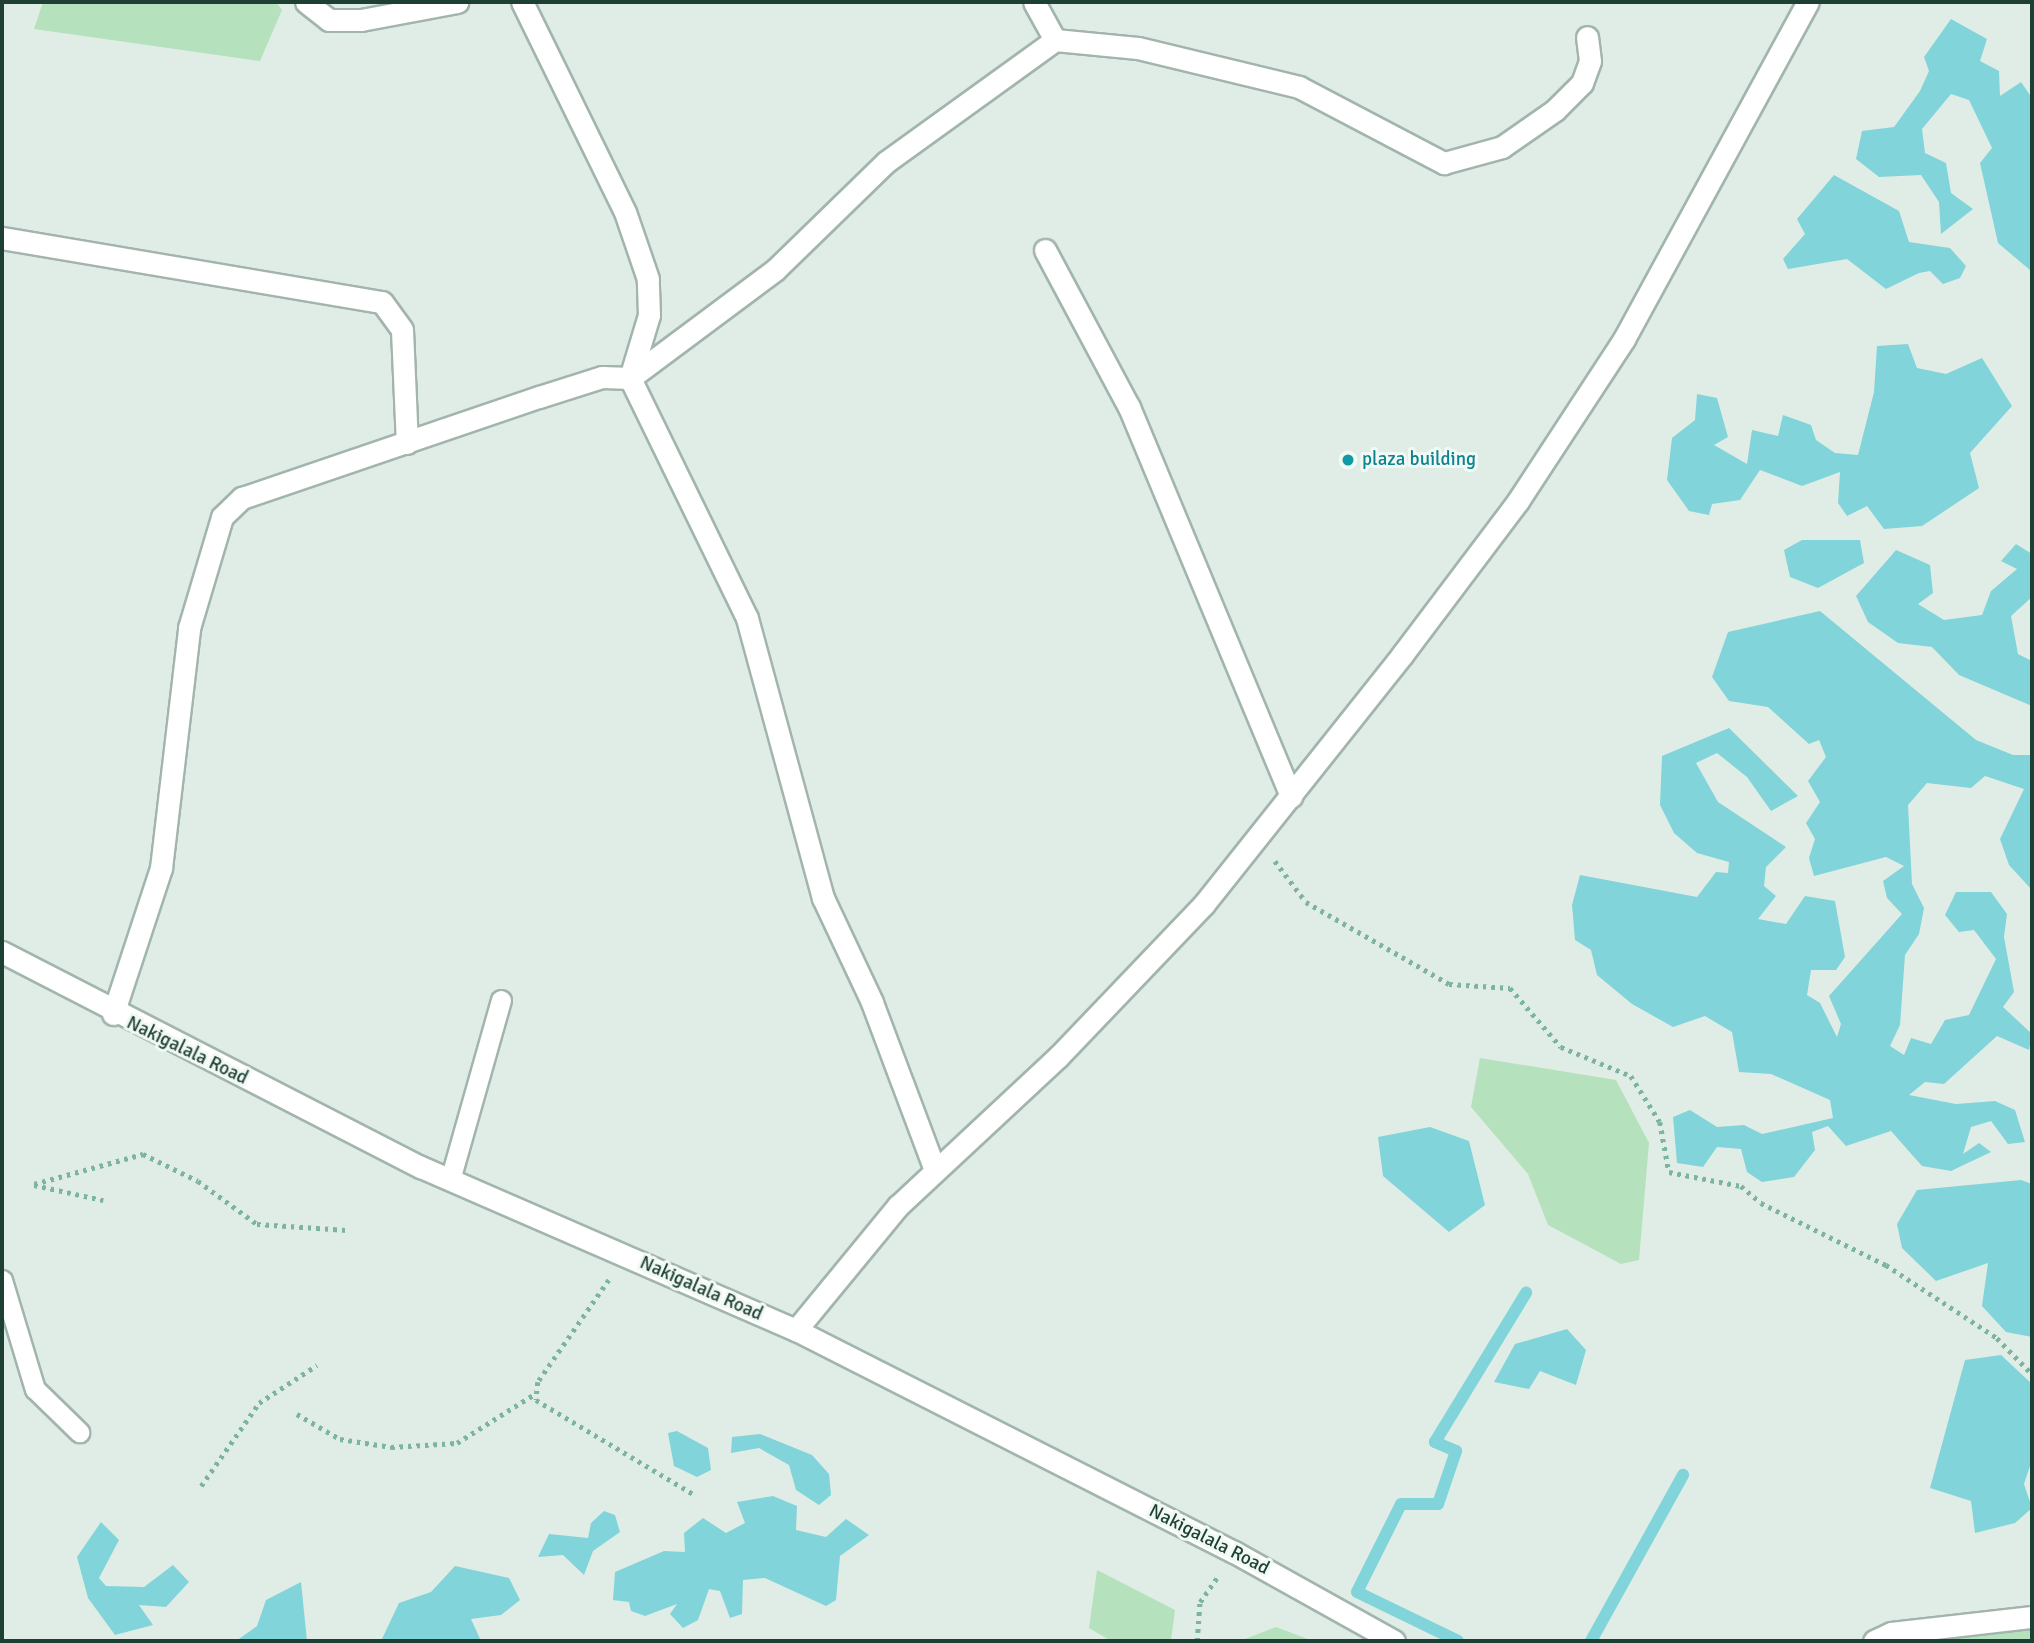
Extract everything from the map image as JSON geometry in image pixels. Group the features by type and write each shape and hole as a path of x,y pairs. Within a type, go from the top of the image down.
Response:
{"street":[{"path":"306,2 329,20 361,20 457,2"},
{"path":"522,2 625,212 648,279 649,315 630,378 747,618 823,898 872,1002 936,1170"},
{"path":"1034,2 1055,40"},
{"path":"796,1330 936,1170 1146,969 1291,797 1518,501 1624,339 1736,145 1808,2"},
{"path":"113,1014 161,868 189,628 222,517 242,498 602,377 630,378 737,302 896,154 1055,40 1138,48 1299,87 1444,163 1502,147 1555,110 1582,83 1590,61 1587,37"},
{"path":"2,238 382,302 402,330 407,443"},
{"path":"1045,250 1129,407 1291,797"},
{"name":"Nakigalala Road","path":"2,952 113,1014 450,1180 796,1330 1234,1552 1394,1641"},
{"path":"1874,1641 1891,1633 2032,1617"}],"lane":[{"path":"450,1180 501,1000"},
{"path":"2,1280 35,1389 79,1432"}],"path":[{"path":"1258,838 1306,902 1449,984 1510,988 1561,1047 1631,1076 1660,1122 1669,1172 1741,1186 1761,1203 1886,1265 1997,1338 2032,1374"},
{"path":"103,1200 33,1184 143,1154 198,1181 257,1224 347,1230"},
{"path":"625,1255 537,1393 536,1400 695,1495"},
{"path":"201,1486 259,1403 317,1364"},
{"path":"297,1414 340,1439 391,1447 457,1444 537,1393"},
{"path":"1198,1641 1200,1602 1234,1552"}],"green space":[{"path":"43,2 276,2 282,10 260,61 34,29"},
{"path":"1480,1058 1616,1080 1649,1143 1639,1260 1621,1264 1548,1225 1528,1174 1471,1107"},
{"path":"1097,1570 1175,1610 1171,1641 1111,1641 1089,1628"},
{"path":"1276,1627 1313,1641 1240,1641"},
{"path":"2032,1630 2032,1641 1934,1641 1975,1635"}],"water":[{"path":"1951,19 1987,39 1980,61 1999,71 2000,96 2021,82 2032,98 2030,270 1998,243 1980,163 1992,148 1969,100 1951,94 1922,129 1925,153 1946,163 1951,193 1973,209 1941,234 1939,202 1921,175 1879,177 1856,159 1862,131 1894,127 1920,91 1929,71 1924,57"},
{"path":"1834,175 1899,211 1909,242 1950,248 1966,266 1960,278 1943,284 1930,271 1919,273 1886,289 1847,259 1788,269 1783,259 1805,234 1797,219"},
{"path":"1908,344 1917,368 1946,374 1982,358 2012,406 1970,453 1979,488 1922,526 1884,529 1867,506 1847,516 1838,503 1840,472 1802,486 1760,470 1740,500 1712,504 1709,515 1689,511 1667,480 1672,438 1695,420 1697,394 1717,398 1728,437 1714,445 1747,464 1752,430 1778,436 1783,415 1811,425 1816,440 1835,453 1858,455 1874,392 1877,346"},
{"path":"1802,540 1860,540 1864,563 1818,588 1790,577 1784,550"},
{"path":"2016,544 2032,554 2032,597 2011,616 2018,654 2032,661 2032,706 1959,675 1932,647 1898,643 1868,622 1856,596 1896,550 1930,565 1933,593 1918,604 1944,620 1982,615 1991,591 2017,569 2001,561"},
{"path":"1820,611 1976,740 2013,755 2032,755 2032,890 2009,865 2000,839 2024,789 1985,776 1971,788 1927,783 1908,805 1912,884 1924,908 1919,934 1905,955 1900,1025 1890,1046 1904,1055 1911,1038 1931,1044 1945,1020 1969,1015 1996,959 1974,930 1959,932 1945,915 1956,892 1991,892 2007,914 2004,937 2014,992 2003,1007 2032,1034 2029,1050 1997,1036 1944,1084 1925,1082 1909,1095 1956,1104 1995,1101 2015,1110 2025,1142 2008,1144 1991,1121 1971,1127 1963,1154 1979,1143 1991,1152 1951,1171 1922,1166 1891,1131 1846,1146 1828,1126 1812,1132 1815,1150 1794,1177 1762,1182 1747,1172 1741,1149 1717,1147 1703,1167 1677,1163 1673,1117 1690,1110 1717,1127 1744,1125 1762,1134 1833,1118 1830,1100 1771,1074 1739,1072 1732,1032 1705,1016 1673,1027 1632,1004 1597,975 1591,950 1575,940 1572,905 1580,875 1697,897 1716,872 1728,873 1729,862 1697,853 1674,833 1660,805 1662,756 1729,728 1798,796 1771,811 1747,777 1717,753 1696,763 1718,802 1786,847 1766,867 1764,886 1776,896 1758,919 1786,924 1805,896 1835,901 1845,957 1836,970 1811,970 1807,995 1820,1003 1837,1037 1841,1024 1829,996 1902,914 1887,898 1883,881 1904,866 1886,857 1814,876 1809,858 1815,839 1806,823 1820,802 1808,781 1826,757 1819,740 1809,744 1768,707 1729,701 1712,677 1728,632"},
{"path":"1430,1127 1469,1141 1485,1205 1449,1232 1383,1176 1378,1137"},
{"path":"2021,1180 2032,1184 2032,1337 2006,1332 1982,1306 1988,1263 1936,1281 1902,1248 1897,1224 1917,1190"},
{"path":"1567,1329 1586,1350 1576,1385 1540,1371 1529,1389 1494,1382 1515,1344"},
{"path":"2001,1355 2032,1384 2032,1460 2024,1484 2032,1508 2015,1523 1975,1533 1971,1501 1930,1488 1965,1360"},
{"path":"677,1431 708,1448 711,1470 697,1477 674,1466 668,1433"},
{"path":"760,1434 812,1455 829,1474 831,1495 819,1505 796,1490 789,1465 759,1448 731,1453 732,1437"},
{"path":"773,1496 797,1506 796,1530 826,1537 846,1519 869,1535 840,1556 836,1600 826,1606 765,1578 743,1580 742,1614 730,1618 720,1591 709,1589 698,1620 683,1628 670,1614 677,1604 645,1616 631,1611 629,1602 613,1600 615,1572 664,1551 685,1552 684,1533 703,1518 726,1533 745,1523 737,1502"},
{"path":"604,1511 615,1515 620,1532 593,1551 584,1575 563,1555 538,1557 549,1534 588,1538 591,1523"},
{"path":"101,1522 119,1540 99,1578 106,1586 144,1587 173,1565 189,1582 166,1607 139,1605 153,1625 115,1635 88,1598 77,1557"},
{"path":"455,1566 509,1578 520,1600 501,1615 471,1619 481,1641 381,1641 399,1603 431,1592"},
{"path":"301,1582 307,1641 236,1641 257,1626 266,1600"}],"waterway":[{"path":"1458,1641 1357,1592 1401,1504 1438,1504 1456,1451 1435,1442 1526,1293"},
{"path":"1591,1641 1683,1475"}],"place":[{"name":"plaza building","path":"1348,460"}]}
